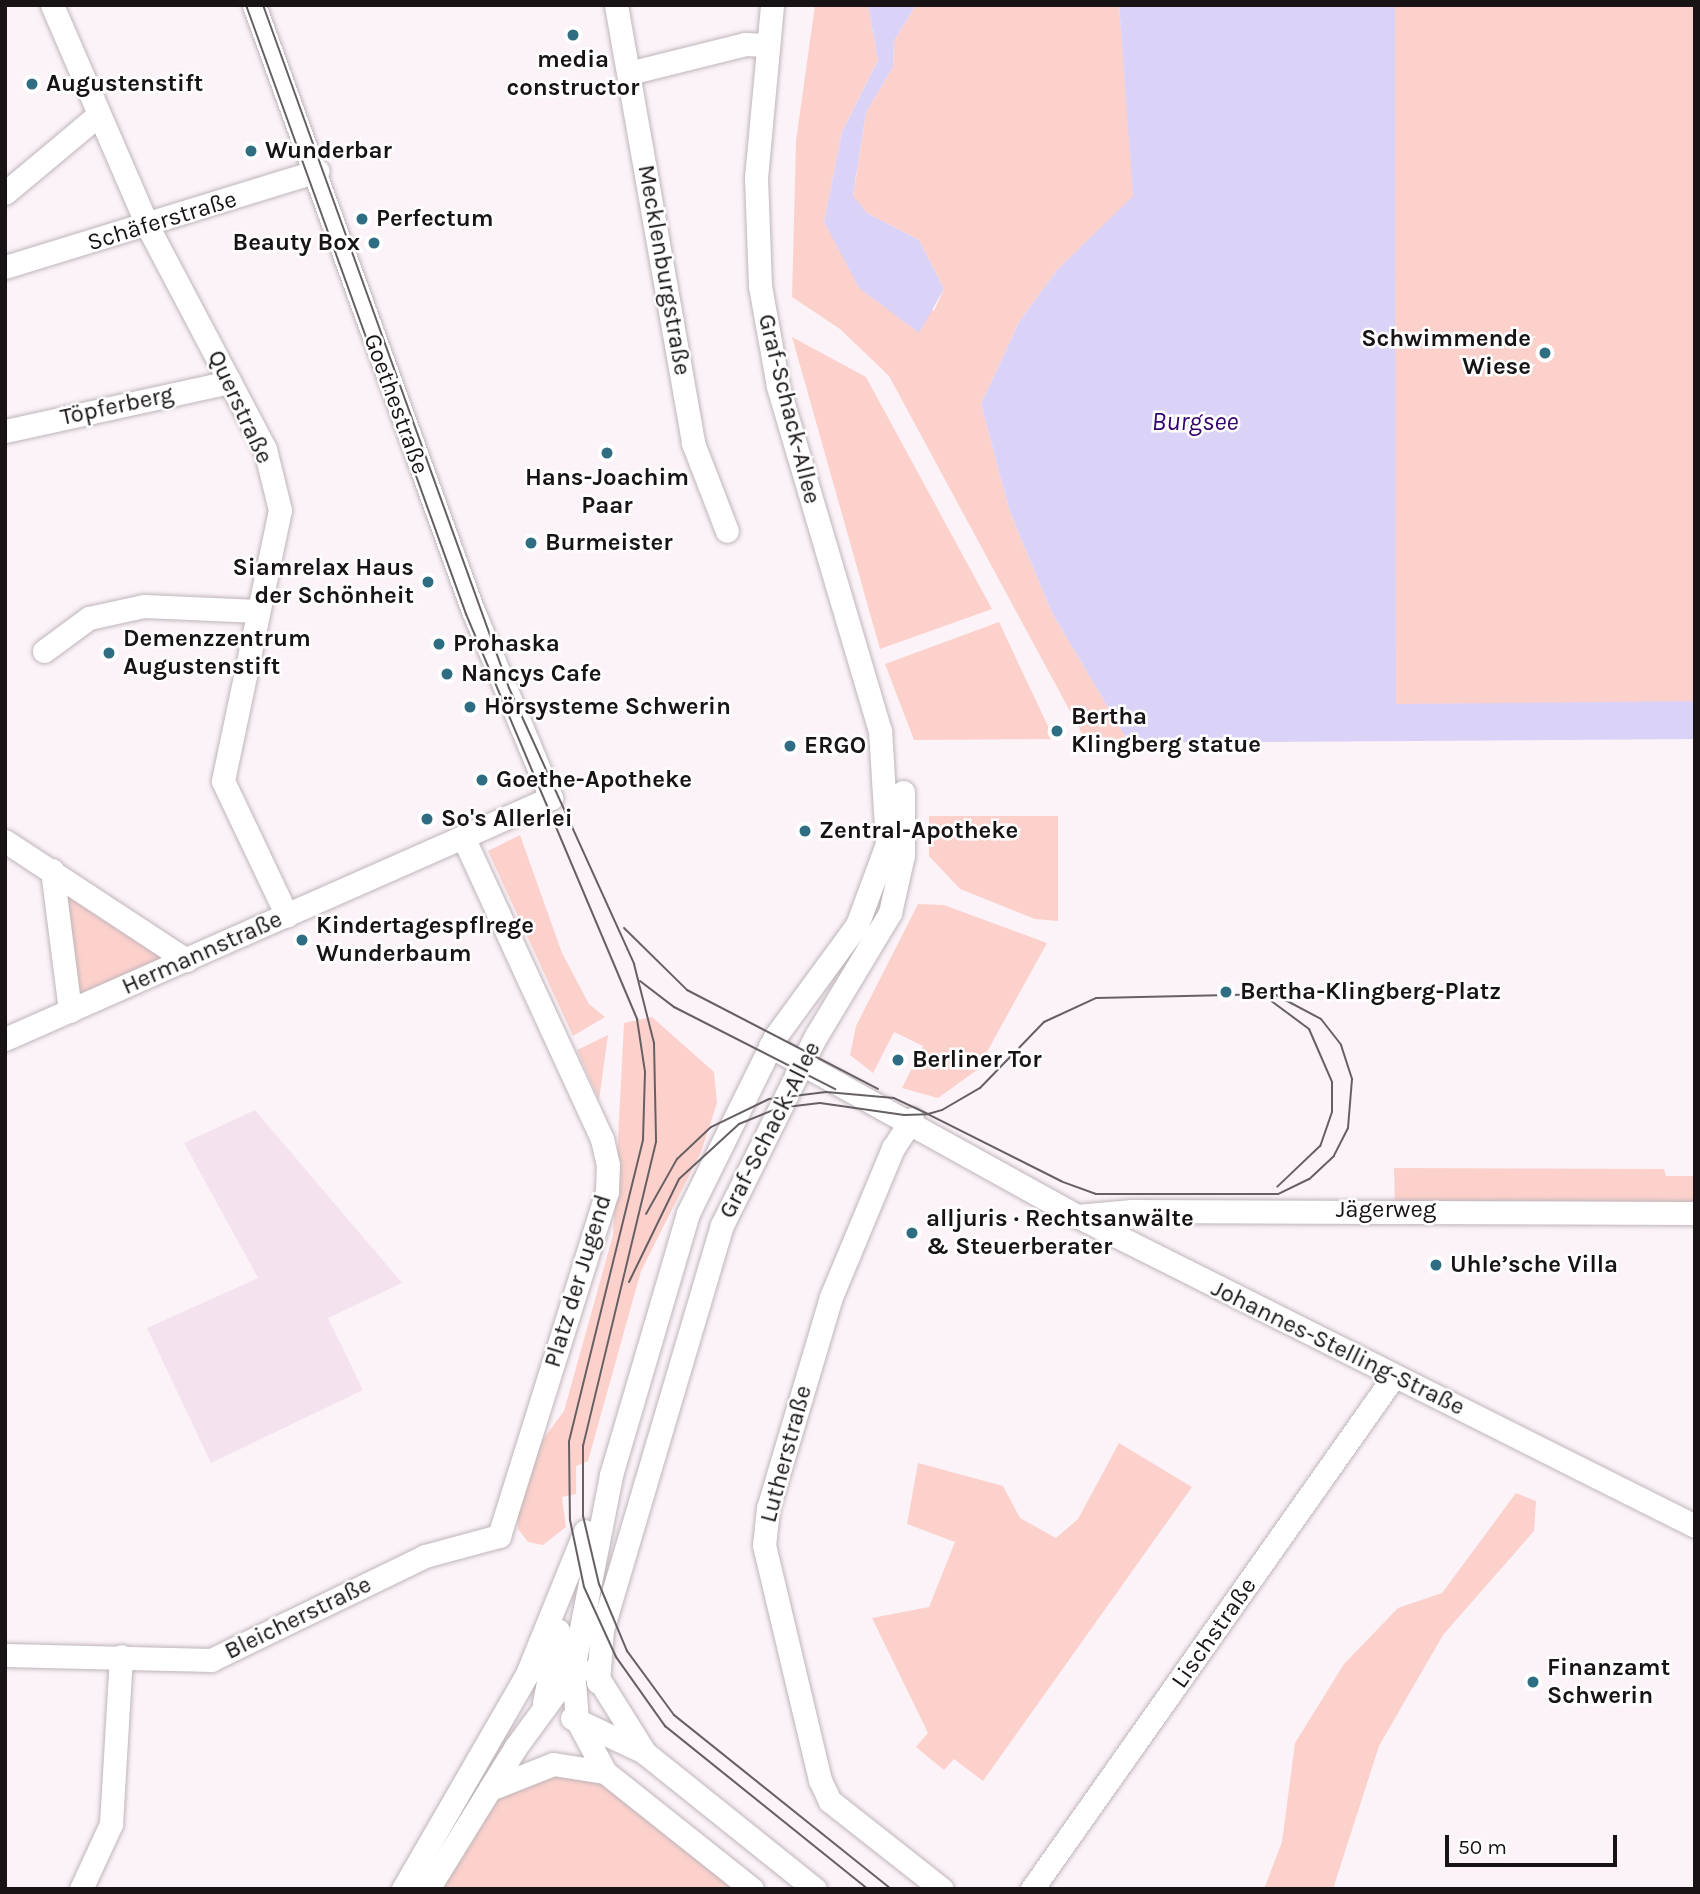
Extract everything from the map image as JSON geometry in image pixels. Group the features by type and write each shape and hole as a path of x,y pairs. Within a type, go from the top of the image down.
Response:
{"street":[{"name":"Querstraße","path":"52,5 96,117 148,227 265,449 280,510 223,781 287,916"},
{"name":"Goethestraße","path":"254,5 317,171 473,611 551,798"},
{"name":"Mecklenburgstraße","path":"616,5 693,443 727,531"},
{"name":"Graf-Schack-Allee","path":"602,1630 722,1225 803,1062 878,938 901,877 901,775 799,461 766,329 755,234 766,45 772,5"},
{"path":"629,73 745,44 766,45"},
{"path":"5,193 96,117"},
{"name":"Schäferstraße","path":"5,267 148,227 317,171"},
{"name":"Töpferberg","path":"5,431 230,382"},
{"path":"44,651 89,618 144,606 258,611"},
{"name":"Graf-Schack-Allee","path":"605,1772 577,1720 578,1623 611,1475 688,1213 770,1046 857,925 887,844 888,772 869,682"},
{"name":"Hermannstraße","path":"5,1039 464,839 551,798"},
{"name":"Platz der Jugend","path":"464,839 602,1139 608,1165 607,1192 499,1536"},
{"path":"5,841 186,960"},
{"path":"52,870 69,1011"},
{"path":"770,1046 912,1119"},
{"name":"Johannes-Stelling-Straße","path":"912,1119 1077,1216 1695,1526"},
{"name":"Lutherstraße","path":"912,1119 893,1148 831,1297 768,1508 764,1545 820,1780 830,1801 942,1889"},
{"name":"Jägerweg","path":"1077,1216 1146,1210 1695,1213"},
{"name":"Lischstraße","path":"1039,1886 1394,1376"},
{"name":"Graf-Schack-Allee","path":"403,1889 541,1646 566,1578 611,1475"},
{"name":"Bleicherstraße","path":"5,1655 211,1660 425,1556 499,1536"},
{"path":"566,1578 578,1623"},
{"name":"Graf-Schack-Allee","path":"542,1710 566,1578"},
{"path":"428,1889 487,1791 542,1710 602,1630"},
{"path":"598,1682 602,1630"},
{"path":"81,1889 111,1824 121,1656"},
{"path":"579,1660 598,1682 645,1752"},
{"path":"490,1739 542,1710 577,1720 645,1752 815,1889"},
{"path":"487,1791 553,1764 605,1772 752,1889"}],"shaded area":[{"path":"815,5 868,5 878,60 842,132 824,222 934,311 944,289 919,240 867,213 853,197 866,112 893,67 894,41 916,5 1119,5 1134,196 1057,270 1019,322 981,404 1010,512 1052,613 1127,739 1085,739 889,376 840,329 792,297 796,141"},
{"name":"Schwimmende Wiese","path":"1395,5 1695,5 1695,704 1395,704"},
{"path":"792,337 866,377 992,609 880,649"},
{"path":"999,622 1054,739 914,740 885,664"},
{"path":"929,816 1058,816 1058,921 1035,919 960,889 929,856"},
{"path":"520,835 562,953 589,1004 605,1017 573,1036 488,851"},
{"path":"52,870 186,960 70,1011"},
{"path":"918,904 944,905 1047,943 977,1070 938,1098 902,1088 923,1046 894,1032 873,1073 850,1055 856,1026"},
{"path":"652,1017 714,1072 717,1103 701,1152 641,1271 588,1461 576,1466 576,1494 562,1497 566,1527 543,1545 528,1542 518,1529 517,1509 541,1442 564,1411 613,1235 624,1023"},
{"path":"608,1035 599,1100 577,1050"},
{"path":"255,1110 402,1283 328,1318 363,1390 211,1463 147,1328 258,1278 184,1143"},
{"path":"1394,1168 1664,1169 1666,1176 1695,1176 1695,1213 1395,1210"},
{"path":"1119,1443 1192,1487 983,1781 954,1759 944,1770 916,1747 928,1733 872,1618 929,1607 955,1542 907,1524 918,1463 1003,1486 1020,1518 1056,1538 1078,1519"},
{"path":"1516,1493 1536,1501 1534,1531 1443,1635 1379,1746 1333,1889 1264,1889 1282,1842 1295,1743 1344,1664 1398,1608 1442,1593"},
{"path":"553,1764 605,1772 752,1889 428,1889 487,1791"}],"water":[{"path":"868,5 916,5 894,41 893,67 866,112 853,196 867,213 919,240 944,289 919,333 859,288 824,222 842,132 878,60"},
{"name":"Burgsee","path":"1119,5 1395,5 1396,704 1695,701 1695,739 1129,743 1052,613 1010,512 981,404 1019,322 1057,270 1133,196"}],"tram line":[{"path":"246,5 466,614 637,1019 645,1072 643,1140 569,1442 570,1520 584,1587 616,1657 665,1726 868,1889"},
{"path":"263,5 509,688 634,964 654,1043 656,1142 583,1445 583,1516 599,1584 627,1651 674,1715 891,1889"},
{"path":"624,928 687,990 878,1089"},
{"path":"640,981 674,1007 835,1089"},
{"path":"629,1282 679,1179 739,1124 778,1108 820,1103 904,1115 928,1114 942,1110 980,1088 1044,1022 1096,998 1274,994 1321,1019 1341,1045 1352,1079 1348,1128 1334,1156 1309,1179 1278,1194 1096,1194 1061,1181 928,1114 894,1098 826,1092 769,1099 711,1127 677,1159 646,1214"},
{"path":"1270,1000 1309,1029 1332,1082 1332,1112 1320,1146 1277,1187"}],"place":[{"name":"media constructor","path":"573,35"},
{"name":"Augustenstift","path":"32,84"},
{"name":"Wunderbar","path":"251,151"},
{"name":"Perfectum","path":"362,219"},
{"name":"Beauty Box","path":"374,243"},
{"name":"Schwimmende Wiese","path":"1545,353"},
{"name":"Hans-Joachim Paar","path":"607,453"},
{"name":"Burmeister","path":"531,543"},
{"name":"Siamrelax Haus der Schönheit","path":"428,582"},
{"name":"Prohaska","path":"439,644"},
{"name":"Demenzzentrum Augustenstift","path":"109,653"},
{"name":"Nancys Cafe","path":"447,674"},
{"name":"Hörsysteme Schwerin","path":"470,707"},
{"name":"Bertha Klingberg statue","path":"1057,731"},
{"name":"ERGO","path":"790,746"},
{"name":"Goethe-Apotheke","path":"482,780"},
{"name":"So's Allerlei","path":"427,819"},
{"name":"Zentral-Apotheke","path":"805,831"},
{"name":"Kindertagespflrege Wunderbaum","path":"302,940"},
{"name":"Bertha-Klingberg-Platz","path":"1226,992"},
{"name":"Berliner Tor","path":"898,1060"},
{"name":"alljuris · Rechtsanwälte & Steuerberater","path":"912,1233"},
{"name":"Uhle’sche Villa","path":"1436,1265"},
{"name":"Finanzamt Schwerin","path":"1533,1682"}]}
